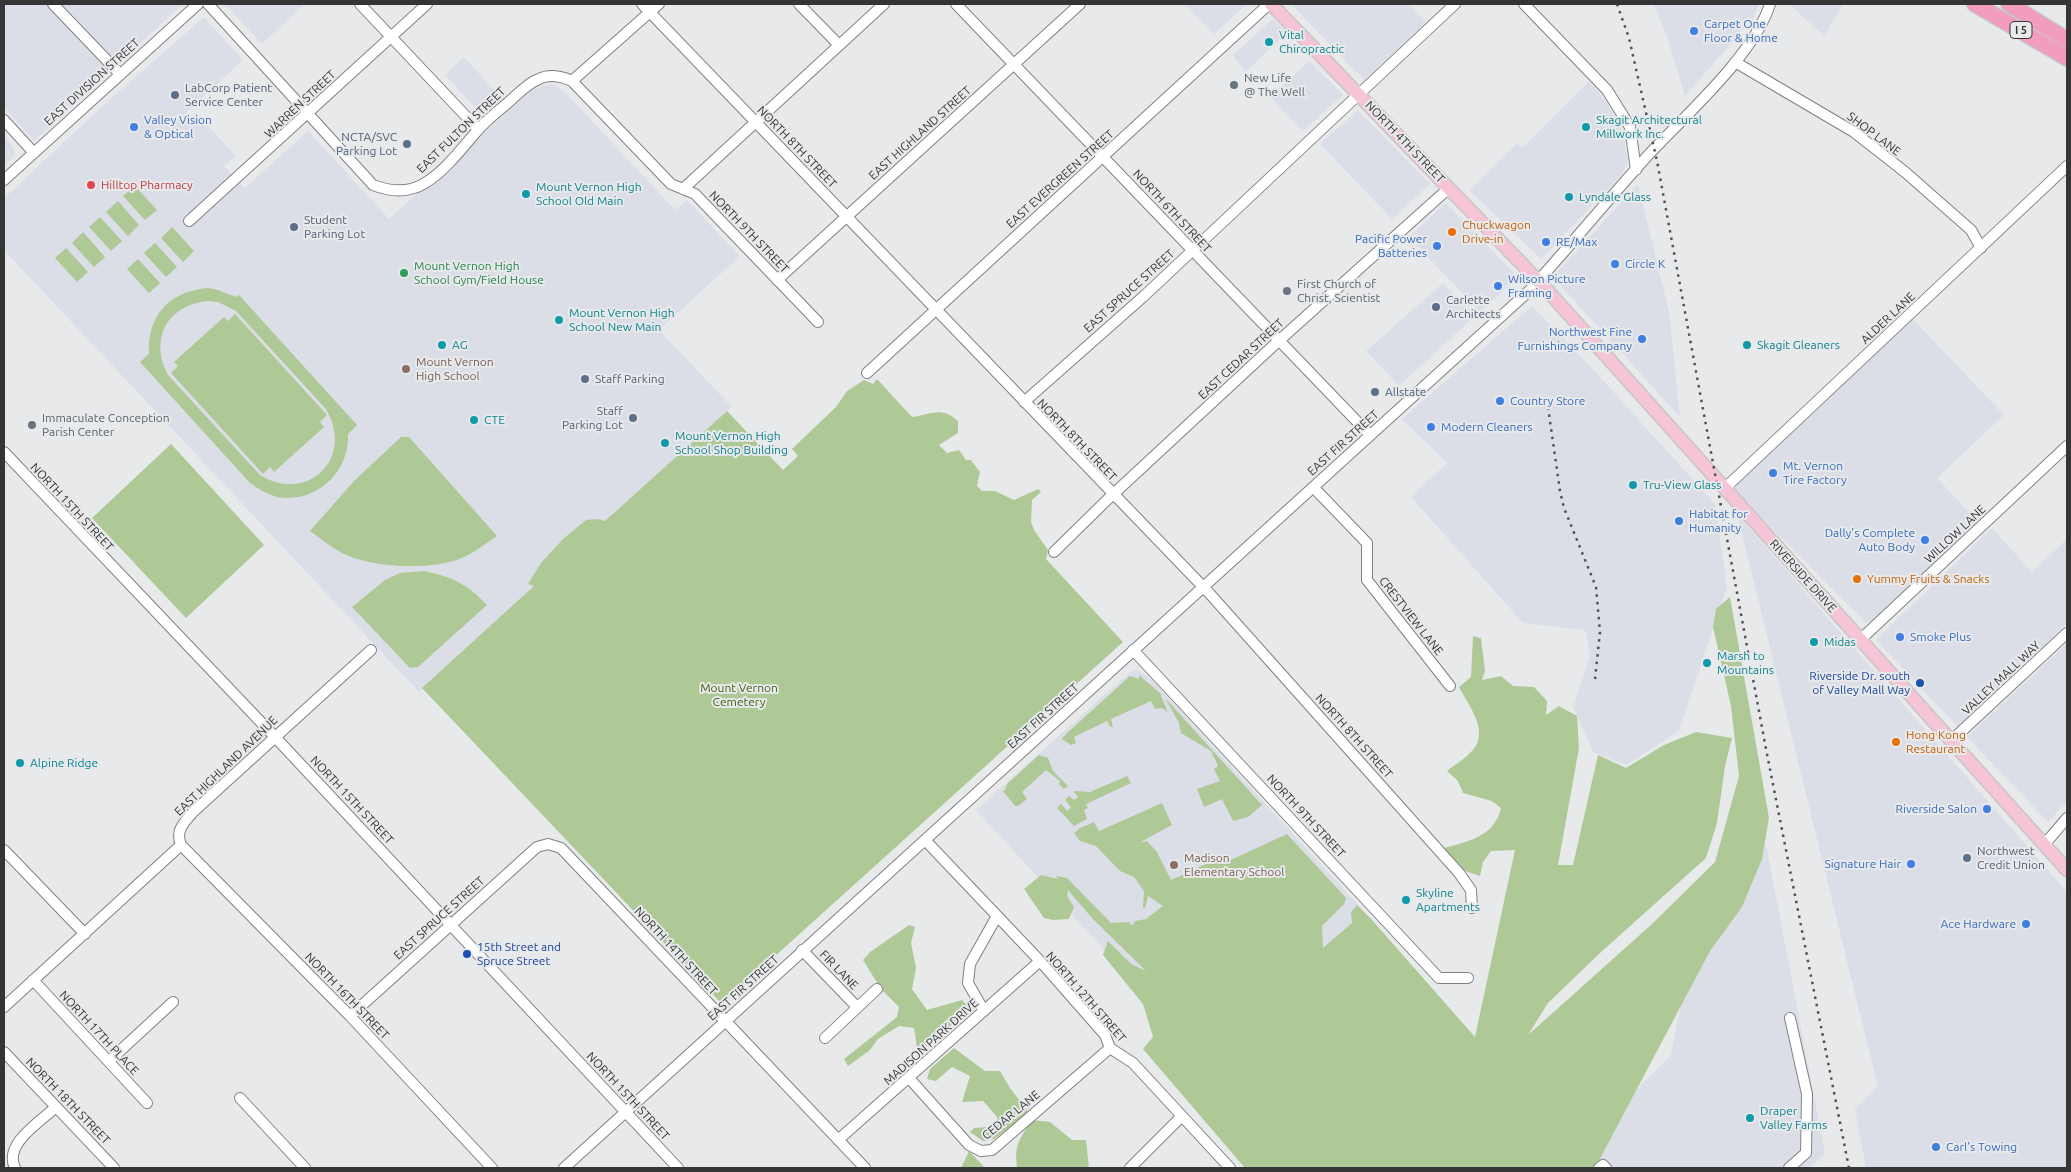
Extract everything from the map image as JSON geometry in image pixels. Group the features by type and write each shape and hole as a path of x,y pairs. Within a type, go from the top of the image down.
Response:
{"highway":[{"name":"I 5","path":"1975,4 2067,58"},
{"name":"I 5","path":"2009,4 2067,40"}],"main road":[{"name":"NORTH 4TH STREET","path":"1270,4 1538,281"},
{"name":"RIVERSIDE DRIVE","path":"1538,281 2067,870"}],"street":[{"path":"53,4 120,74"},
{"name":"EAST DIVISION STREET","path":"4,180 198,4"},
{"path":"208,4 307,114"},
{"path":"360,4 478,130"},
{"name":"WARREN STREET","path":"189,222 427,4"},
{"name":"NORTH 8TH STREET","path":"642,4 1203,587 1459,873 1471,890 1472,908"},
{"path":"572,81 659,4"},
{"path":"799,4 839,45"},
{"path":"683,189 884,4"},
{"name":"NORTH 6TH STREET","path":"956,4 1104,156 1370,436"},
{"name":"EAST HIGHLAND STREET","path":"777,280 1013,63 1080,4"},
{"name":"EAST EVERGREEN STREET","path":"867,373 1270,4"},
{"name":"EAST SPRUCE STREET","path":"1024,402 1192,250 1455,4"},
{"path":"1524,4 1607,90 1630,127 1636,170"},
{"name":"EAST FIR STREET","path":"564,1168 1538,281 1735,62 1760,29 1770,4"},
{"name":"SHOP LANE","path":"1735,62 1854,132 1905,172 1971,230 1981,248"},
{"name":"EAST FULTON STREET","path":"307,114 369,181 382,189 399,191 425,183 439,172 478,130 528,85 540,78 560,77 572,81"},
{"name":"NORTH 9TH STREET","path":"572,81 670,184 695,194 818,322"},
{"path":"4,120 34,153"},
{"name":"ALDER LANE","path":"1725,488 2067,166"},
{"name":"EAST CEDAR STREET","path":"1054,552 1113,494 1449,188"},
{"name":"WILLOW LANE","path":"1860,640 2067,446"},
{"name":"NORTH 15TH STREET","path":"4,452 276,737 678,1168"},
{"name":"CRESTVIEW LANE","path":"1313,487 1366,543 1366,580 1450,686"},
{"name":"VALLEY MALL WAY","path":"1951,741 2067,633"},
{"name":"EAST HIGHLAND AVENUE","path":"181,845 178,837 180,828 193,812 371,650"},
{"name":"NORTH 9TH STREET","path":"1134,650 1439,978 1468,978"},
{"path":"2044,845 2067,818"},
{"name":"NORTH 12TH STREET","path":"924,840 1040,961 1105,1035 1110,1048 1133,1063 1230,1168"},
{"name":"EAST SPRUCE STREET","path":"350,1016 538,847 548,844"},
{"name":"NORTH 14TH STREET","path":"548,844 561,848 865,1168"},
{"path":"4,1007 181,845"},
{"name":"NORTH 16TH STREET","path":"181,845 350,1016 492,1168"},
{"path":"4,850 85,934"},
{"path":"984,1011 968,983 970,964 997,916"},
{"name":"FIR LANE","path":"802,950 857,1008"},
{"name":"MADISON PARK DRIVE","path":"838,1140 1040,961"},
{"name":"NORTH 17TH PLACE","path":"33,980 147,1103"},
{"name":"FIR LANE","path":"825,1038 877,989"},
{"path":"109,1062 173,1002"},
{"path":"1789,1168 1806,1153 1807,1094 1790,1018"},
{"name":"CEDAR LANE","path":"909,1078 969,1144 981,1151 992,1150 1110,1048"},
{"name":"NORTH 18TH STREET","path":"4,1052 114,1168"},
{"path":"240,1098 305,1168"},
{"path":"15,1168 12,1163 13,1152 19,1141 56,1107"},
{"path":"1130,1168 1182,1116"}],"shaded area":[{"path":"4,4 183,4 34,141 4,107"},
{"path":"225,4 305,4 262,44"},
{"path":"1185,4 1247,4 1214,34"},
{"path":"1291,4 1409,4 1426,22 1364,80"},
{"path":"1654,4 1759,4 1754,17 1685,96 1667,37"},
{"path":"1789,4 1843,4 1824,36"},
{"name":"Mount Vernon High School","path":"204,17 243,60 179,119 184,124 196,113 236,156 224,166 245,188 308,131 389,219 531,90 551,84 564,91 675,210 687,200 740,256 659,330 732,407 419,692 4,250 4,198 107,102"},
{"path":"1273,19 1286,33 1246,72 1233,55"},
{"path":"464,57 494,90 475,107 445,75"},
{"path":"1309,61 1343,95 1303,131 1270,97"},
{"path":"1589,81 1610,107 1623,133 1628,163 1622,174 1541,259 1469,190 1517,144 1522,148"},
{"path":"1358,110 1430,184 1392,219 1320,144"},
{"path":"4,136 14,148 15,155 4,165"},
{"path":"1638,184 1669,312 1680,417 1553,277"},
{"path":"1446,203 1518,277 1480,312 1409,237"},
{"path":"1443,283 1475,316 1399,386 1366,351"},
{"path":"1532,306 1589,365 1715,504 1727,587 1679,731 1626,765 1593,752 1573,707 1590,656 1585,630 1523,623 1411,497 1447,463 1402,419"},
{"path":"1913,319 2004,415 1937,478 1977,521 1872,622 1865,622 1730,486 1795,423 1798,427"},
{"path":"1737,514 2067,892 2067,1168 1866,1168 1855,1108 1878,1087"},
{"path":"1992,528 2032,572 2067,539 2067,623 1958,727 1876,640"},
{"path":"2067,643 2067,802 2048,822 1967,737"},
{"name":"Madison Elementary School","path":"1136,669 1152,680 1372,920 1250,1031 1167,994 1111,957 976,810 1130,672"},
{"path":"1766,844 1825,1154 1809,1168 1587,1168 1613,1113 1671,1055 1682,998"}],"green space":[{"path":"135,186 157,210 145,220 123,196"},
{"path":"118,201 139,225 128,236 106,212"},
{"path":"100,217 122,241 111,251 89,227"},
{"path":"172,227 194,251 183,262 161,238"},
{"path":"83,232 105,257 94,267 72,243"},
{"path":"155,243 177,267 166,277 144,253"},
{"path":"66,248 88,272 77,282 55,258"},
{"path":"138,259 160,283 149,293 127,269"},
{"path":"208,288 236,297 239,295 357,425 348,434 347,448 337,472 317,490 291,498 277,497 250,483 140,362 149,354 149,340 152,328 163,308 182,294","holes":["208,301 218,302 236,311 325,408 333,426 335,443 331,458 322,471 310,480 295,484 278,483 260,475 168,375 160,349 161,337 172,317 182,309 194,304"]},
{"path":"235,314 327,415 320,422 324,427 274,472 270,467 263,474 171,373 178,366 174,362 224,317 228,321"},
{"name":"Mount Vernon Cemetery","path":"877,379 912,417 942,412 958,421 958,433 939,445 947,453 959,450 966,460 971,460 980,472 977,486 982,491 995,491 1014,500 1038,489 1041,492 1032,500 1031,522 1034,530 1048,550 1046,559 1123,642 722,1004 422,688 534,586 528,584 541,563 563,539 586,520 598,519 605,521 727,411 783,470 798,456 792,449 836,407 847,391 864,380 873,384"},
{"path":"401,437 409,437 497,536 462,558 434,565 401,566 385,565 354,558 338,551 310,531 354,481"},
{"path":"171,444 264,545 186,618 92,518"},
{"path":"424,571 459,582 487,605 418,667 410,668 352,607 385,580 400,573"},
{"path":"1730,597 1769,818 1762,859 1742,907 1710,951 1595,1168 1245,1168 1143,1049 1153,1037 1143,1004 1103,955 1108,941 1131,964 1146,971 1092,918 1068,890 1067,896 1074,907 1069,919 1053,920 1044,918 1024,889 1041,875 1058,879 1056,876 1067,878 1111,923 1130,922 1130,925 1134,924 1135,921 1146,919 1163,906 1148,896 1145,908 1143,907 1144,891 1134,877 1120,871 1096,846 1080,841 1074,833 1080,828 1094,822 1099,831 1162,803 1172,825 1139,843 1147,841 1157,852 1171,880 1219,858 1222,864 1287,834 1346,898 1344,904 1322,926 1323,948 1352,923 1351,912 1357,905 1475,1037 1515,850 1491,851 1483,862 1480,876 1465,871 1444,848 1471,840 1486,832 1498,818 1501,808 1492,801 1463,793 1458,781 1447,771 1469,754 1476,746 1479,738 1477,721 1459,687 1471,677 1473,636 1481,638 1485,671 1482,680 1501,676 1513,686 1534,687 1547,701 1546,715 1559,706 1577,716 1579,748 1558,865 1573,865 1598,755 1626,768 1664,745 1696,732 1732,738 1725,766 1717,823 1706,858 1600,953 1548,1003 1528,1035 1652,924 1715,862 1739,776 1731,706 1713,627 1716,609"},
{"path":"1139,675 1162,695 1168,712 1162,708 1155,709 1151,701 1111,719 1113,727 1110,727 1107,721 1074,737 1076,743 1071,745 1062,739 1130,676 1139,679"},
{"path":"1165,698 1262,805 1248,817 1233,821 1222,799 1204,807 1197,789 1220,781 1214,769 1218,766 1211,751 1181,733 1179,723"},
{"path":"1039,755 1048,758 1053,771 1068,786 1064,789 1059,784 1060,781 1046,770 1022,792 1027,799 1018,806 1015,806 1003,791 1007,784"},
{"path":"1127,776 1131,783 1086,804 1088,808 1084,810 1087,819 1074,826 1057,808 1061,804 1067,811 1071,807 1065,800 1069,796 1074,800 1078,797 1075,791 1090,792"},
{"path":"909,925 915,927 911,943 916,968 912,989 927,1010 962,1000 970,1009 918,1054 914,1028 899,1026 878,1039 870,1050 848,1066 844,1059 897,1017 899,1007 881,989 863,960 870,952"},
{"path":"954,1048 985,1071 1000,1071 1029,1113 994,1139 983,1141 970,1132 974,1128 989,1127 998,1118 983,1101 962,1102 970,1076 952,1067 936,1081 927,1079 930,1069"},
{"path":"1032,1120 1050,1122 1072,1140 1086,1140 1089,1168 1017,1168 1017,1148"},
{"path":"969,1151 985,1168 961,1168"}],"railway":[{"path":"1617,4 1629,38 1657,161 1766,749 1849,1168"},
{"path":"1548,407 1564,508 1596,587 1600,632 1595,679"}],"place":[{"name":"Carpet One Floor & Home","path":"1694,31"},
{"name":"Vital Chiropractic","path":"1269,42"},
{"name":"New Life @ The Well","path":"1234,85"},
{"name":"LabCorp Patient Service Center","path":"175,95"},
{"name":"Valley Vision & Optical","path":"134,127"},
{"name":"Skagit Architectural Millwork Inc.","path":"1586,127"},
{"name":"NCTA/SVC Parking Lot","path":"407,144"},
{"name":"Hilltop Pharmacy","path":"91,185"},
{"name":"Mount Vernon High School Old Main","path":"526,194"},
{"name":"Lyndale Glass","path":"1569,197"},
{"name":"Student Parking Lot","path":"294,227"},
{"name":"Chuckwagon Drive-in","path":"1452,232"},
{"name":"RE/Max","path":"1546,242"},
{"name":"Pacific Power Batteries","path":"1437,246"},
{"name":"Circle K","path":"1615,264"},
{"name":"Mount Vernon High School Gym/Field House","path":"404,273"},
{"name":"Wilson Picture Framing","path":"1498,286"},
{"name":"First Church of Christ, Scientist","path":"1287,291"},
{"name":"Carlette Architects","path":"1436,307"},
{"name":"Mount Vernon High School New Main","path":"559,320"},
{"name":"Northwest Fine Furnishings Company","path":"1642,339"},
{"name":"AG","path":"442,345"},
{"name":"Skagit Gleaners","path":"1747,345"},
{"name":"Mount Vernon High School","path":"406,369"},
{"name":"Staff Parking","path":"585,379"},
{"name":"Allstate","path":"1375,392"},
{"name":"Country Store","path":"1500,401"},
{"name":"Staff Parking Lot","path":"633,418"},
{"name":"CTE","path":"474,420"},
{"name":"Immaculate Conception Parish Center","path":"32,425"},
{"name":"Modern Cleaners","path":"1431,427"},
{"name":"Mount Vernon High School Shop Building","path":"665,443"},
{"name":"Mt. Vernon Tire Factory","path":"1773,473"},
{"name":"Tru-View Glass","path":"1633,485"},
{"name":"Habitat for Humanity","path":"1679,521"},
{"name":"Dally's Complete Auto Body","path":"1925,540"},
{"name":"Yummy Fruits & Snacks","path":"1857,579"},
{"name":"Smoke Plus","path":"1900,637"},
{"name":"Midas","path":"1814,642"},
{"name":"Marsh to Mountains","path":"1707,663"},
{"name":"Riverside Dr. south of Valley Mall Way","path":"1920,683"},
{"name":"Hong Kong Restaurant","path":"1896,742"},
{"name":"Alpine Ridge","path":"20,763"},
{"name":"Riverside Salon","path":"1987,809"},
{"name":"Northwest Credit Union","path":"1967,858"},
{"name":"Signature Hair","path":"1911,864"},
{"name":"Madison Elementary School","path":"1174,865"},
{"name":"Skyline Apartments","path":"1406,900"},
{"name":"Ace Hardware","path":"2026,924"},
{"name":"15th Street and Spruce Street","path":"467,954"},
{"name":"Draper Valley Farms","path":"1750,1118"},
{"name":"Carl's Towing","path":"1936,1147"}]}
